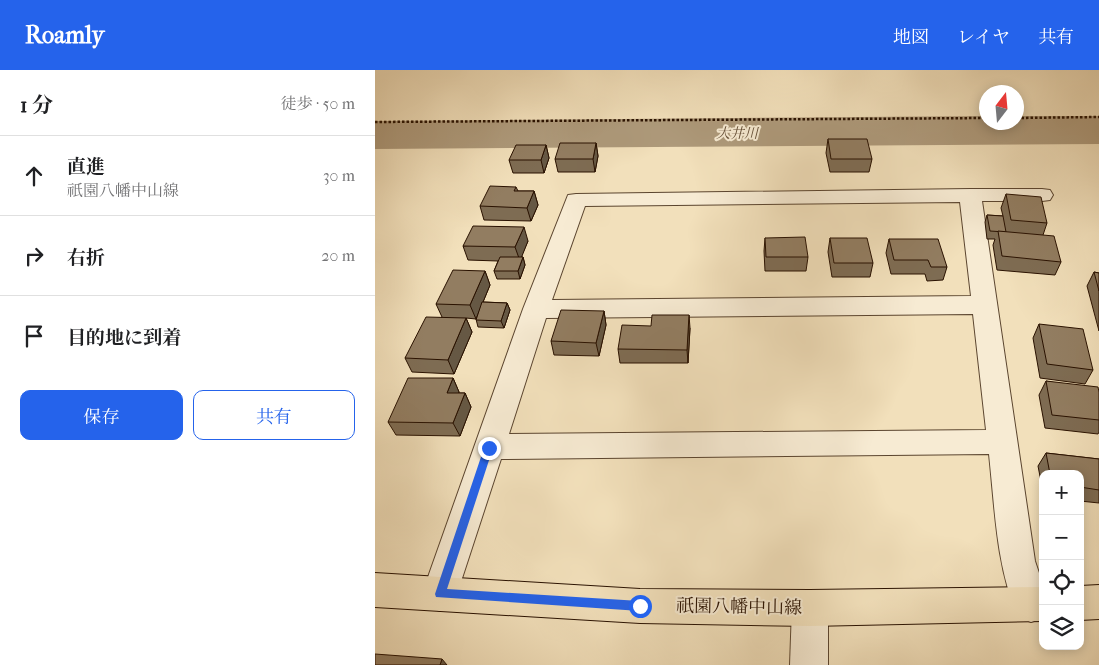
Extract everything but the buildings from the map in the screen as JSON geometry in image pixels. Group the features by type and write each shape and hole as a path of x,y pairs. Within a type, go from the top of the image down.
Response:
{"main road":[{"name":"祇園八幡中山線","path":"375,590 640,606 810,608 1037,604"},
{"path":"1084,603 1099,602"}],"street":[{"path":"971,195 1018,561 1037,604"},
{"path":"440,594 536,309 576,200 1042,195"},
{"path":"536,309 985,305"},
{"path":"489,448 1003,442"},
{"path":"809,665 810,608"}],"path":[{"path":"1024,118 1099,117"},
{"path":"375,122 979,118"}],"waterway":[{"name":"大井川","path":"375,135 1099,130"}],"route":[{"path":"489,448 440,594 640,606"}]}
